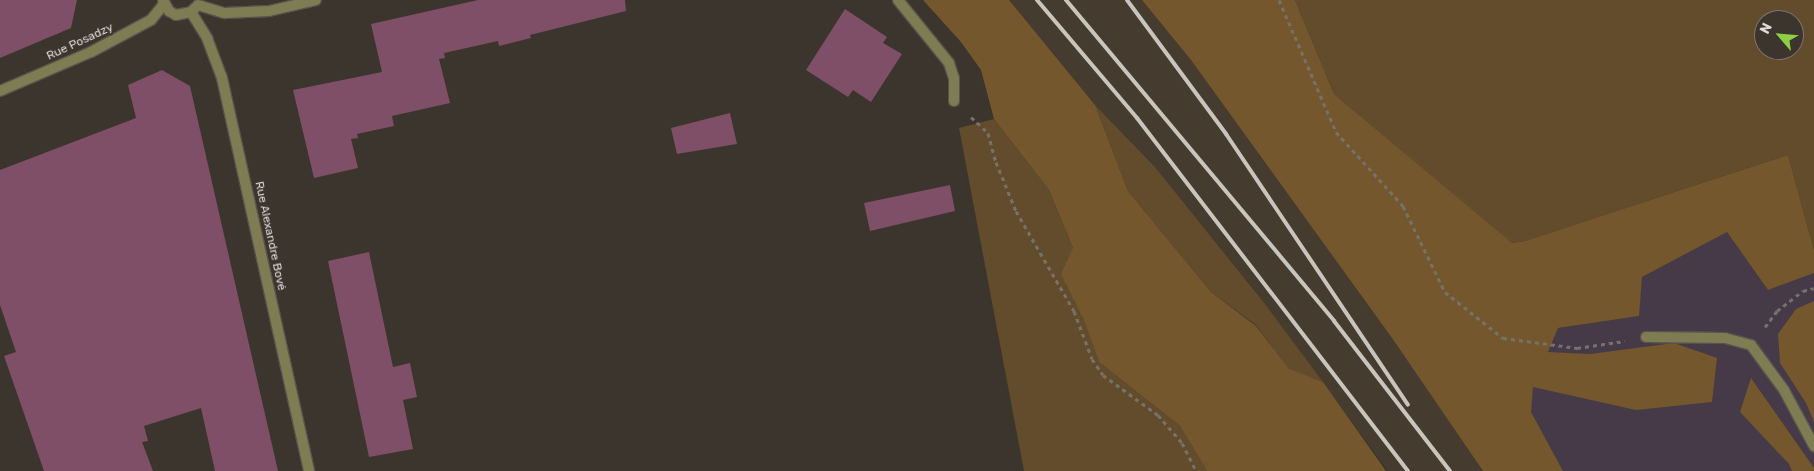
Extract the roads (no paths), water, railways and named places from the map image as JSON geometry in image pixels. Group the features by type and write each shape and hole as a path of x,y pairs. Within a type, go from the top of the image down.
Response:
{"street":[{"path":"163,2 176,15 196,6 225,13 270,11 316,0"},
{"path":"898,0 949,63 954,78 954,101"},
{"name":"Rue Posadzy","path":"0,91 91,52 151,20 163,2"},
{"name":"Rue Alexandre Bové","path":"196,6 222,78 309,471"},
{"path":"1646,337 1725,338 1751,345 1784,390 1814,446"}],"railway":[{"path":"1037,0 1137,118 1408,471"},
{"path":"1066,0 1334,321 1450,471"},
{"path":"1127,0 1226,134 1408,405"}]}
